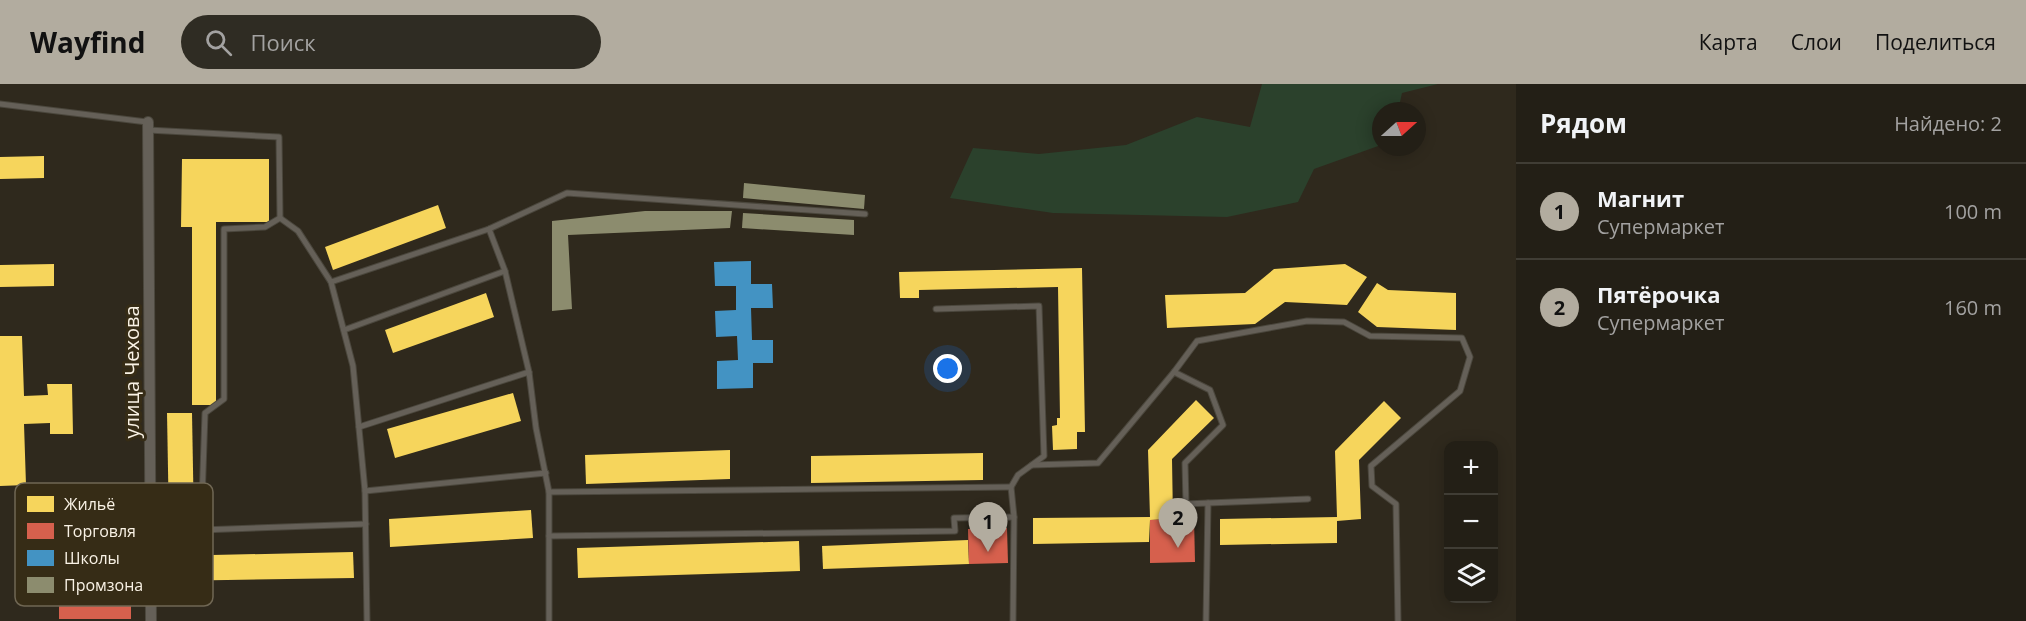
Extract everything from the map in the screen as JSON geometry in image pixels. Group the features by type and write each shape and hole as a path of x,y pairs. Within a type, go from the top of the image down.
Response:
{"street":[{"name":"улица Чехова","path":"148,126 151,483"}],"lane":[{"path":"0,104 148,126 279,137 280,218"},
{"path":"331,282 489,229 567,193 865,214"},
{"path":"280,218 298,231 331,282 353,366 365,491 367,621"},
{"path":"203,483 205,413 224,399 224,229 265,227 280,218"},
{"path":"489,229 505,271 529,372 536,428 549,492 549,621"},
{"path":"344,330 505,271"},
{"path":"936,309 1039,306 1044,456 1018,475 1011,487 1014,517 1013,621"},
{"path":"1032,465 1098,463 1197,341 1307,321 1344,322 1370,336 1462,338 1470,357 1460,391 1371,466 1372,486 1396,504 1398,621"},
{"path":"359,427 529,372"},
{"path":"1174,372 1210,390 1223,424 1185,463 1186,504 1308,499"},
{"path":"365,491 546,473"},
{"path":"549,492 1011,487"},
{"path":"1206,621 1208,503"},
{"path":"549,536 955,531 954,518 1014,517"},
{"path":"213,530 366,524"}],"green space":[{"path":"1262,84 1438,84 1402,93 1400,102 1372,102 1372,148 1314,169 1298,202 1227,217 1053,213 950,198 973,148 1039,154 1126,145 1197,117 1250,127"}],"building: Жильё":[{"path":"44,156 44,178 0,179 0,157"},
{"path":"182,159 269,159 269,222 216,222 216,405 192,405 192,227 181,227"},
{"path":"438,205 446,228 333,270 325,247"},
{"path":"54,264 54,286 0,287 0,265"},
{"path":"1345,264 1367,277 1347,305 1285,302 1255,324 1167,328 1165,295 1245,293 1274,269"},
{"path":"1082,268 1085,432 1077,432 1077,449 1053,450 1052,426 1057,425 1057,418 1060,418 1058,287 919,290 919,298 900,298 899,272"},
{"path":"1377,283 1388,290 1456,293 1456,330 1377,327 1358,312"},
{"path":"486,293 494,317 393,353 385,330"},
{"path":"0,336 22,336 24,396 48,395 47,384 72,384 73,434 50,434 50,423 24,424 26,483 0,486"},
{"path":"513,393 521,421 395,458 387,429"},
{"path":"1196,400 1214,418 1172,459 1173,519 1150,520 1149,542 1033,544 1033,518 1150,517 1148,450"},
{"path":"1384,401 1401,418 1359,460 1361,519 1337,521 1337,543 1220,545 1220,519 1337,517 1335,451"},
{"path":"167,413 192,413 193,483 168,483"},
{"path":"730,450 730,479 586,484 585,455"},
{"path":"983,453 983,480 811,483 811,456"},
{"path":"531,510 533,538 390,547 389,519"},
{"path":"968,540 969,564 823,569 822,546"},
{"path":"799,541 800,571 578,578 577,548"},
{"path":"353,552 354,578 213,580 213,555"}],"building: Торговля":[{"path":"1194,518 1195,562 1150,563 1150,520"},
{"path":"1007,528 1008,563 969,564 968,529"},
{"path":"59,606 131,606 131,619 59,619"}],"building: Школы":[{"path":"751,261 751,284 772,284 773,308 751,308 752,340 773,340 773,363 753,363 753,388 717,389 717,361 738,360 737,336 716,337 715,311 736,310 736,286 715,286 714,262"}],"building: Промзона":[{"path":"744,183 865,195 864,209 743,198"},
{"path":"645,211 732,211 730,228 568,235 572,309 552,311 552,221"},
{"path":"743,213 854,220 854,235 742,228"}],"place":[{"name":"Пятёрочка","path":"1178,548"},
{"name":"Магнит","path":"988,552"}]}
